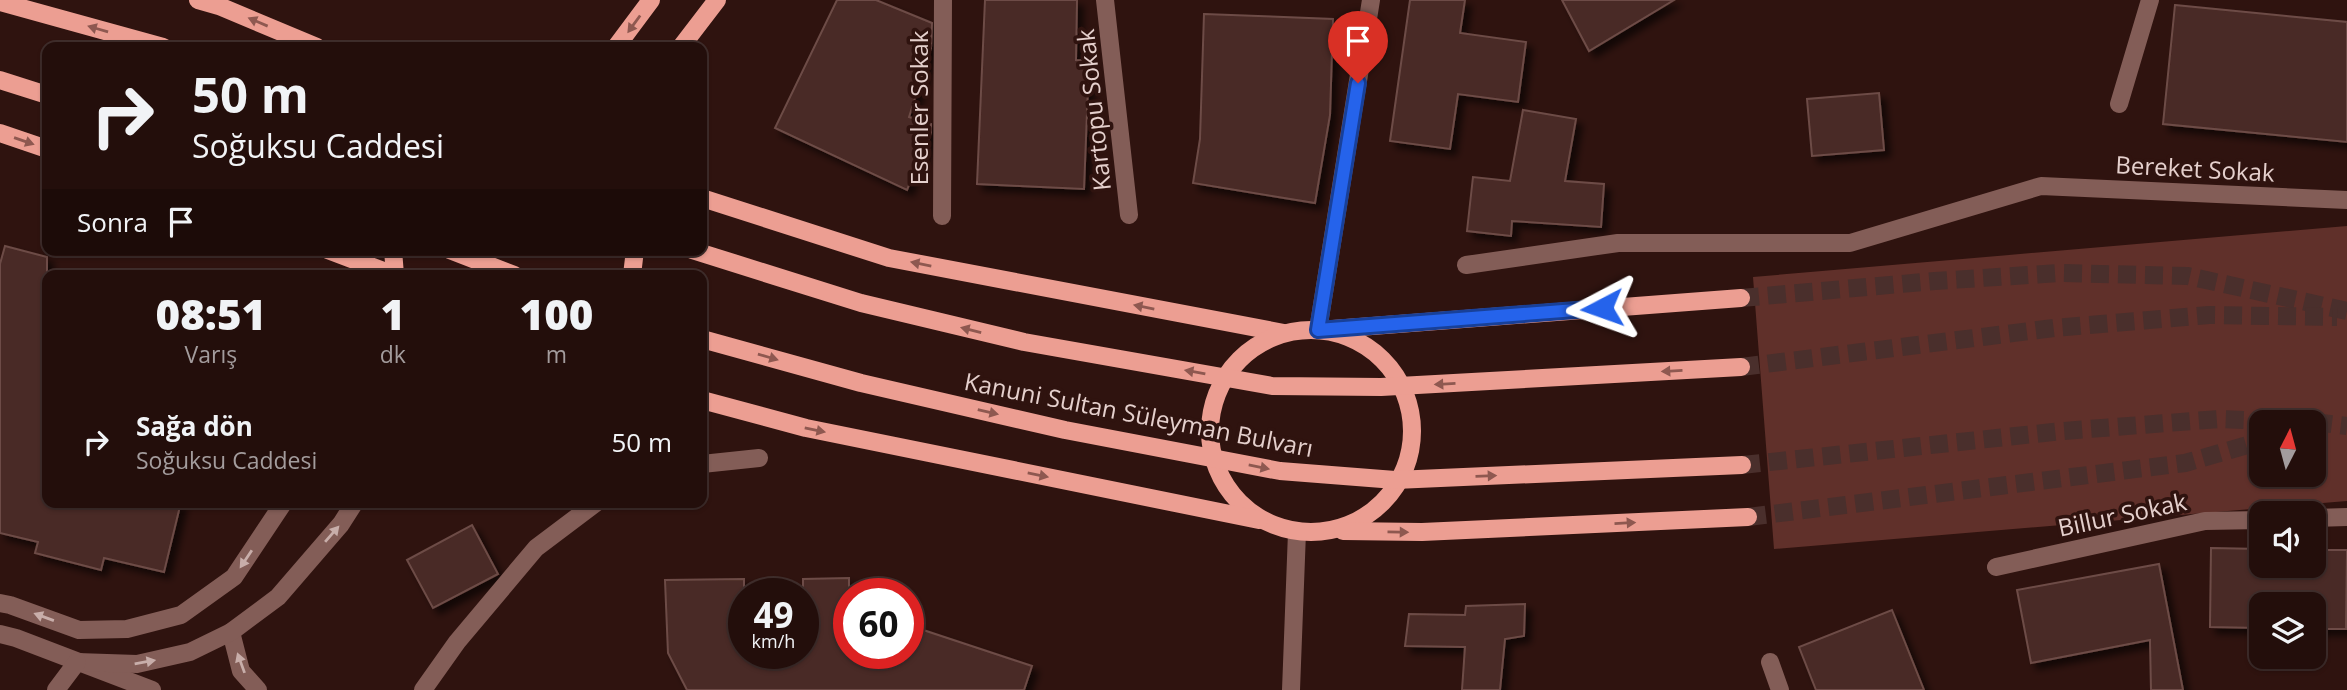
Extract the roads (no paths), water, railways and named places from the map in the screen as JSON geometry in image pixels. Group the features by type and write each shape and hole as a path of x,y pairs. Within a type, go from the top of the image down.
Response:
{"main road":[{"path":"198,0 305,42"},
{"path":"619,42 652,0"},
{"path":"685,42 717,0"},
{"path":"0,2 145,42"},
{"path":"0,80 42,93"},
{"path":"0,133 42,147"},
{"path":"707,200 889,257 1284,333 1741,298"},
{"name":"Kanuni Sultan Süleyman Bulvarı","path":"707,255 861,303 1024,342 1272,386 1381,387 1741,367"},
{"path":"344,256 382,270"},
{"path":"465,256 501,270"},
{"path":"1318,330 1350,337 1378,354 1399,379 1411,409 1413,442 1404,473 1386,500 1360,520 1329,531"},
{"path":"1264,521 1236,500 1217,471 1209,437 1213,403 1228,372 1252,348 1284,333"},
{"name":"Kanuni Sultan Süleyman Bulvarı","path":"707,340 888,389 1065,429 1280,471 1395,480 1742,465"},
{"path":"707,401 806,428 1264,521 1297,532 1422,532 1748,517"}],"street":[{"name":"Esenler Sokak","path":"942,216 943,0"},
{"name":"Kartopu Sokak","path":"1105,0 1129,215"},
{"path":"1318,330 1371,0"},
{"path":"2119,104 2150,0"},
{"name":"Bereket Sokak","path":"1466,265 1618,243 1850,243 2041,186 2347,200"},
{"path":"707,463 759,458"},
{"path":"0,603 79,630 127,629 181,615 233,577 280,508"},
{"path":"77,662 137,664 190,652 231,632 278,597 341,524 351,508"},
{"path":"424,690 457,642 536,548 589,508"},
{"path":"2326,518 2347,517"},
{"name":"Billur Sokak","path":"1996,567 2205,521 2249,520"},
{"path":"1291,690 1297,532"},
{"path":"231,632 241,671 258,690"},
{"path":"0,634 152,690"},
{"path":"56,690 77,662"},
{"path":"1770,662 1780,690"}],"tunnel":[{"path":"1741,298 2059,273 2188,276 2347,311"},
{"path":"1741,367 2054,328 2209,315 2337,317"},
{"path":"1742,465 2063,431 2219,419 2249,420"},
{"path":"2326,423 2347,426"},
{"path":"1748,517 2185,463 2249,444"}]}
